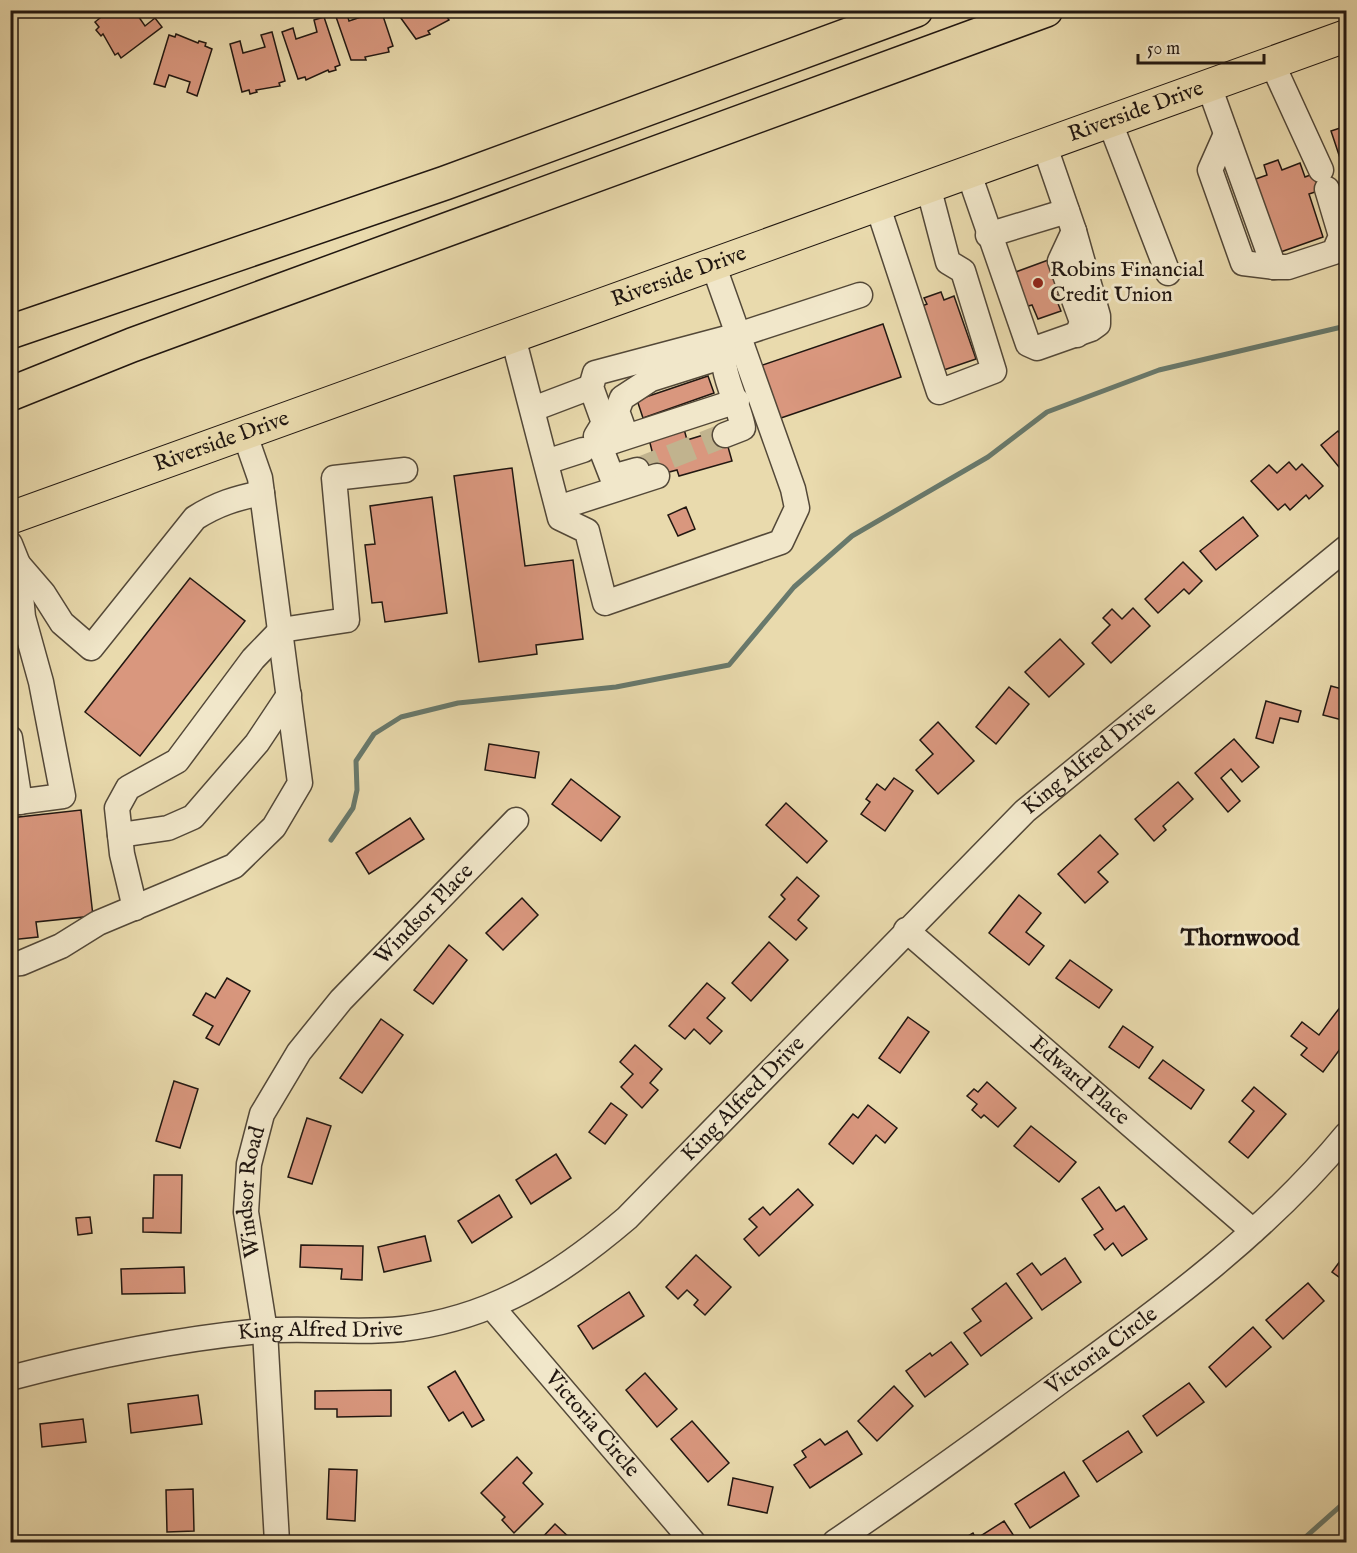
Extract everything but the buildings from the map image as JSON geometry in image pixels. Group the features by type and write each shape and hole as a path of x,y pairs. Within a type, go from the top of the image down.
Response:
{"highway":[{"path":"10,332 445,183 916,10"},
{"path":"10,394 132,345 1046,10"}],"main road":[{"name":"Riverside Drive","path":"10,518 245,435 1109,120 1346,37"}],"street":[{"path":"1209,86 1274,267 1288,267 1334,252 1341,236 1324,180 1272,63"},
{"path":"1109,120 1168,273"},
{"path":"968,171 988,235 1029,346 1037,348 1082,333 1082,322 1060,261 1069,230 1044,144"},
{"path":"877,204 939,392 994,372 963,271 948,262 928,186"},
{"path":"988,235 1069,230"},
{"path":"513,337 560,518 586,531 605,603 781,542 797,508 794,489 713,264"},
{"path":"592,449 596,436 604,423 591,387 595,373 738,335 860,296"},
{"path":"725,435 743,428 736,400 722,365 725,348 738,335"},
{"path":"626,436 617,411 622,398 651,379 724,356"},
{"path":"533,409 591,387"},
{"path":"546,462 592,449 736,400"},
{"path":"10,964 21,963 61,946 98,923 234,866 274,827 300,783 260,478 245,435"},
{"path":"558,508 647,473 612,477 592,449"},
{"path":"135,908 120,835 117,807 128,788 177,761 253,659 280,630 347,620 334,478 405,470"},
{"path":"14,554 44,593 62,623 91,648 195,518 215,505 262,493"},
{"name":"King Alfred Drive","path":"10,1378 146,1346 192,1338 265,1331 333,1332 402,1329 450,1320 492,1307 542,1282 580,1258 627,1218 906,930 1025,811 1347,548"},
{"path":"10,738 15,803 63,796 41,682 16,593 14,554"},
{"path":"120,835 168,828 193,817 257,742 289,695"},
{"name":"Windsor Place","path":"334,1008 516,820"},
{"name":"Edward Place","path":"906,930 1253,1231"},
{"name":"Windsor Road","path":"277,1542 265,1331 246,1212 249,1164 262,1114 275,1088 299,1052 334,1008"},
{"name":"Victoria Circle","path":"835,1542 1187,1288 1253,1231 1299,1187 1347,1135"},
{"name":"Victoria Circle","path":"492,1307 693,1542"}],"waterway":[{"path":"331,840 353,808 357,790 356,761 374,734 401,717 458,703 616,687 729,665 794,587 852,536 988,457 1047,412 1159,370 1346,326"},
{"path":"1300,1542 1346,1501"}],"tunnel":[{"path":"637,470 725,435"}],"place":[{"name":"Robins Financial Credit Union","path":"1038,283"}],"district":[{"name":"Thornwood","path":"1240,938"}]}
